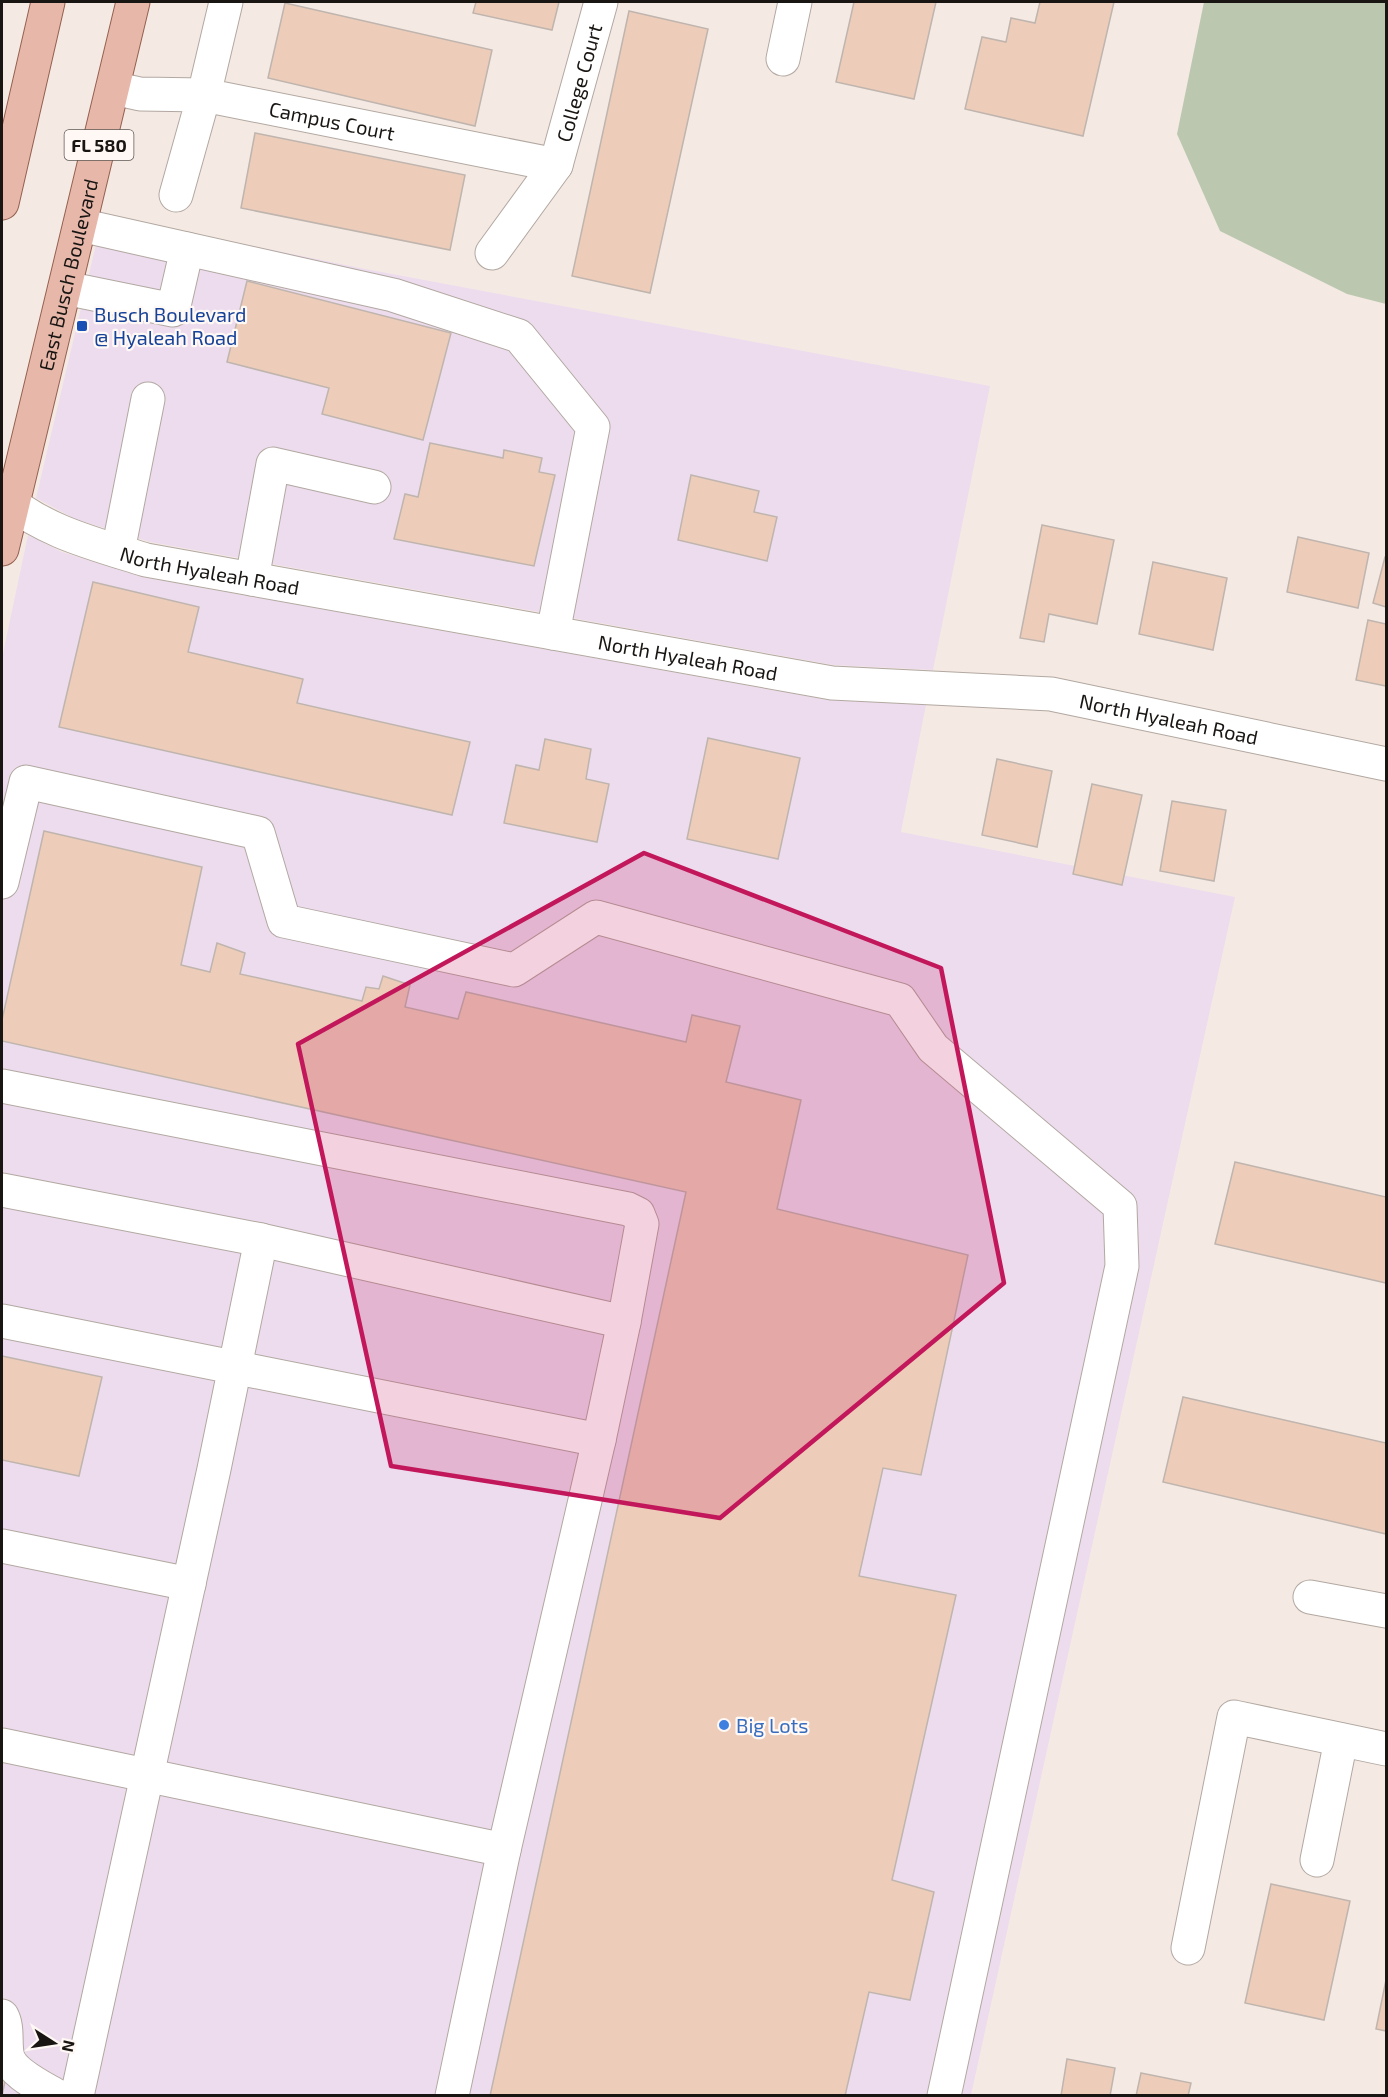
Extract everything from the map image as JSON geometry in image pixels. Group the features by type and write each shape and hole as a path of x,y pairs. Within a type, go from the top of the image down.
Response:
{"main road":[{"path":"2,203 48,2"},
{"name":"East Busch Boulevard","path":"2,549 7,500 65,288 133,2"}],"street":[{"path":"176,195 204,95 226,2"},
{"name":"College Court","path":"556,165 601,2"},
{"path":"783,59 795,2"},
{"name":"Campus Court","path":"113,88 141,94 204,95 556,165"},
{"path":"492,253 556,165"},
{"path":"80,225 393,296 519,336 593,427 553,633"},
{"path":"65,288 173,310 187,249"},
{"path":"118,551 148,399"},
{"path":"252,579 273,464 374,486"},
{"name":"North Hyaleah Road","path":"7,500 42,523 68,535 146,560 832,683 1051,694 1386,764"},
{"path":"2,882 26,782 258,833 284,921 514,970 596,917 900,1000 933,1048 1120,1206 1122,1266 944,2096"},
{"path":"2,1086 628,1209 638,1214 642,1224 624,1322 504,1850 452,2096"},
{"path":"2,1190 261,1240 624,1322"},
{"path":"77,2096 236,1367 261,1240"},
{"path":"2,1321 599,1440"},
{"path":"2,1546 189,1584"},
{"path":"1310,1597 1386,1611"},
{"path":"1188,1948 1234,1717 1386,1749"},
{"path":"1317,1860 1341,1740"},
{"path":"2,1745 504,1850"},
{"path":"2,2016 6,2022 7,2057 25,2078 57,2096"}],"highlighted area":[{"path":"644,853 941,968 1004,1283 720,1518 391,1466 298,1044"}],"shaded area":[{"path":"103,215 360,268 990,386 933,670 833,665 150,542 75,519 36,498"},
{"path":"28,535 62,552 142,577 828,700 926,705 901,832 1235,897 971,2095 2,2096 2,658"}],"green space":[{"path":"1204,2 1386,2 1386,304 1347,294 1220,231 1177,134"}],"building":[{"path":"476,2 559,2 552,30 473,13"},
{"path":"854,2 936,2 914,99 836,82"},
{"path":"1040,2 1114,2 1083,136 965,109 982,37 1006,42 1011,18 1035,23"},
{"path":"285,3 492,50 475,126 268,78"},
{"path":"629,11 708,29 650,293 572,276"},
{"path":"255,133 465,175 450,250 241,208"},
{"path":"247,281 451,333 423,440 322,414 329,388 227,362"},
{"path":"430,443 503,458 504,450 542,458 539,472 555,475 534,566 394,539 405,494 418,497"},
{"path":"691,475 759,491 754,512 777,517 767,561 678,540"},
{"path":"1042,525 1114,540 1097,624 1049,614 1044,642 1020,638"},
{"path":"1298,537 1369,553 1358,608 1287,592"},
{"path":"1386,557 1386,607 1373,603"},
{"path":"1153,562 1227,578 1213,650 1139,634"},
{"path":"93,582 199,607 188,652 303,679 297,703 470,742 452,815 59,727"},
{"path":"1368,620 1386,624 1386,686 1356,680"},
{"path":"708,738 800,758 778,859 687,839"},
{"path":"545,739 591,749 586,779 609,784 597,842 504,823 516,765 539,770"},
{"path":"997,759 1052,771 1037,847 982,835"},
{"path":"1092,784 1142,795 1122,885 1073,874"},
{"path":"1172,801 1226,810 1214,881 1160,871"},
{"path":"44,831 202,867 181,965 210,972 217,943 245,953 240,974 362,1001 366,987 379,989 383,976 410,985 405,1007 458,1019 466,992 686,1042 692,1015 740,1026 726,1082 801,1100 777,1209 968,1255 921,1475 883,1468 859,1576 956,1595 892,1880 934,1892 910,2000 869,1992 845,2096 490,2096 686,1192 2,1041 2,1020"},
{"path":"1235,1162 1386,1197 1386,1283 1215,1244"},
{"path":"2,1356 102,1377 79,1476 2,1460"},
{"path":"1183,1397 1386,1443 1386,1534 1163,1482"},
{"path":"1271,1884 1350,1901 1324,2020 1245,2003"},
{"path":"1386,1980 1386,2031 1376,2029"},
{"path":"1067,2059 1115,2068 1110,2096 1061,2096"},
{"path":"1141,2073 1191,2083 1188,2096 1136,2096"},
{"path":"2,2080 5,2081 2,2096"}],"place":[{"name":"Busch Boulevard @ Hyaleah Road","path":"82,326"},
{"name":"Big Lots","path":"724,1725"}]}
